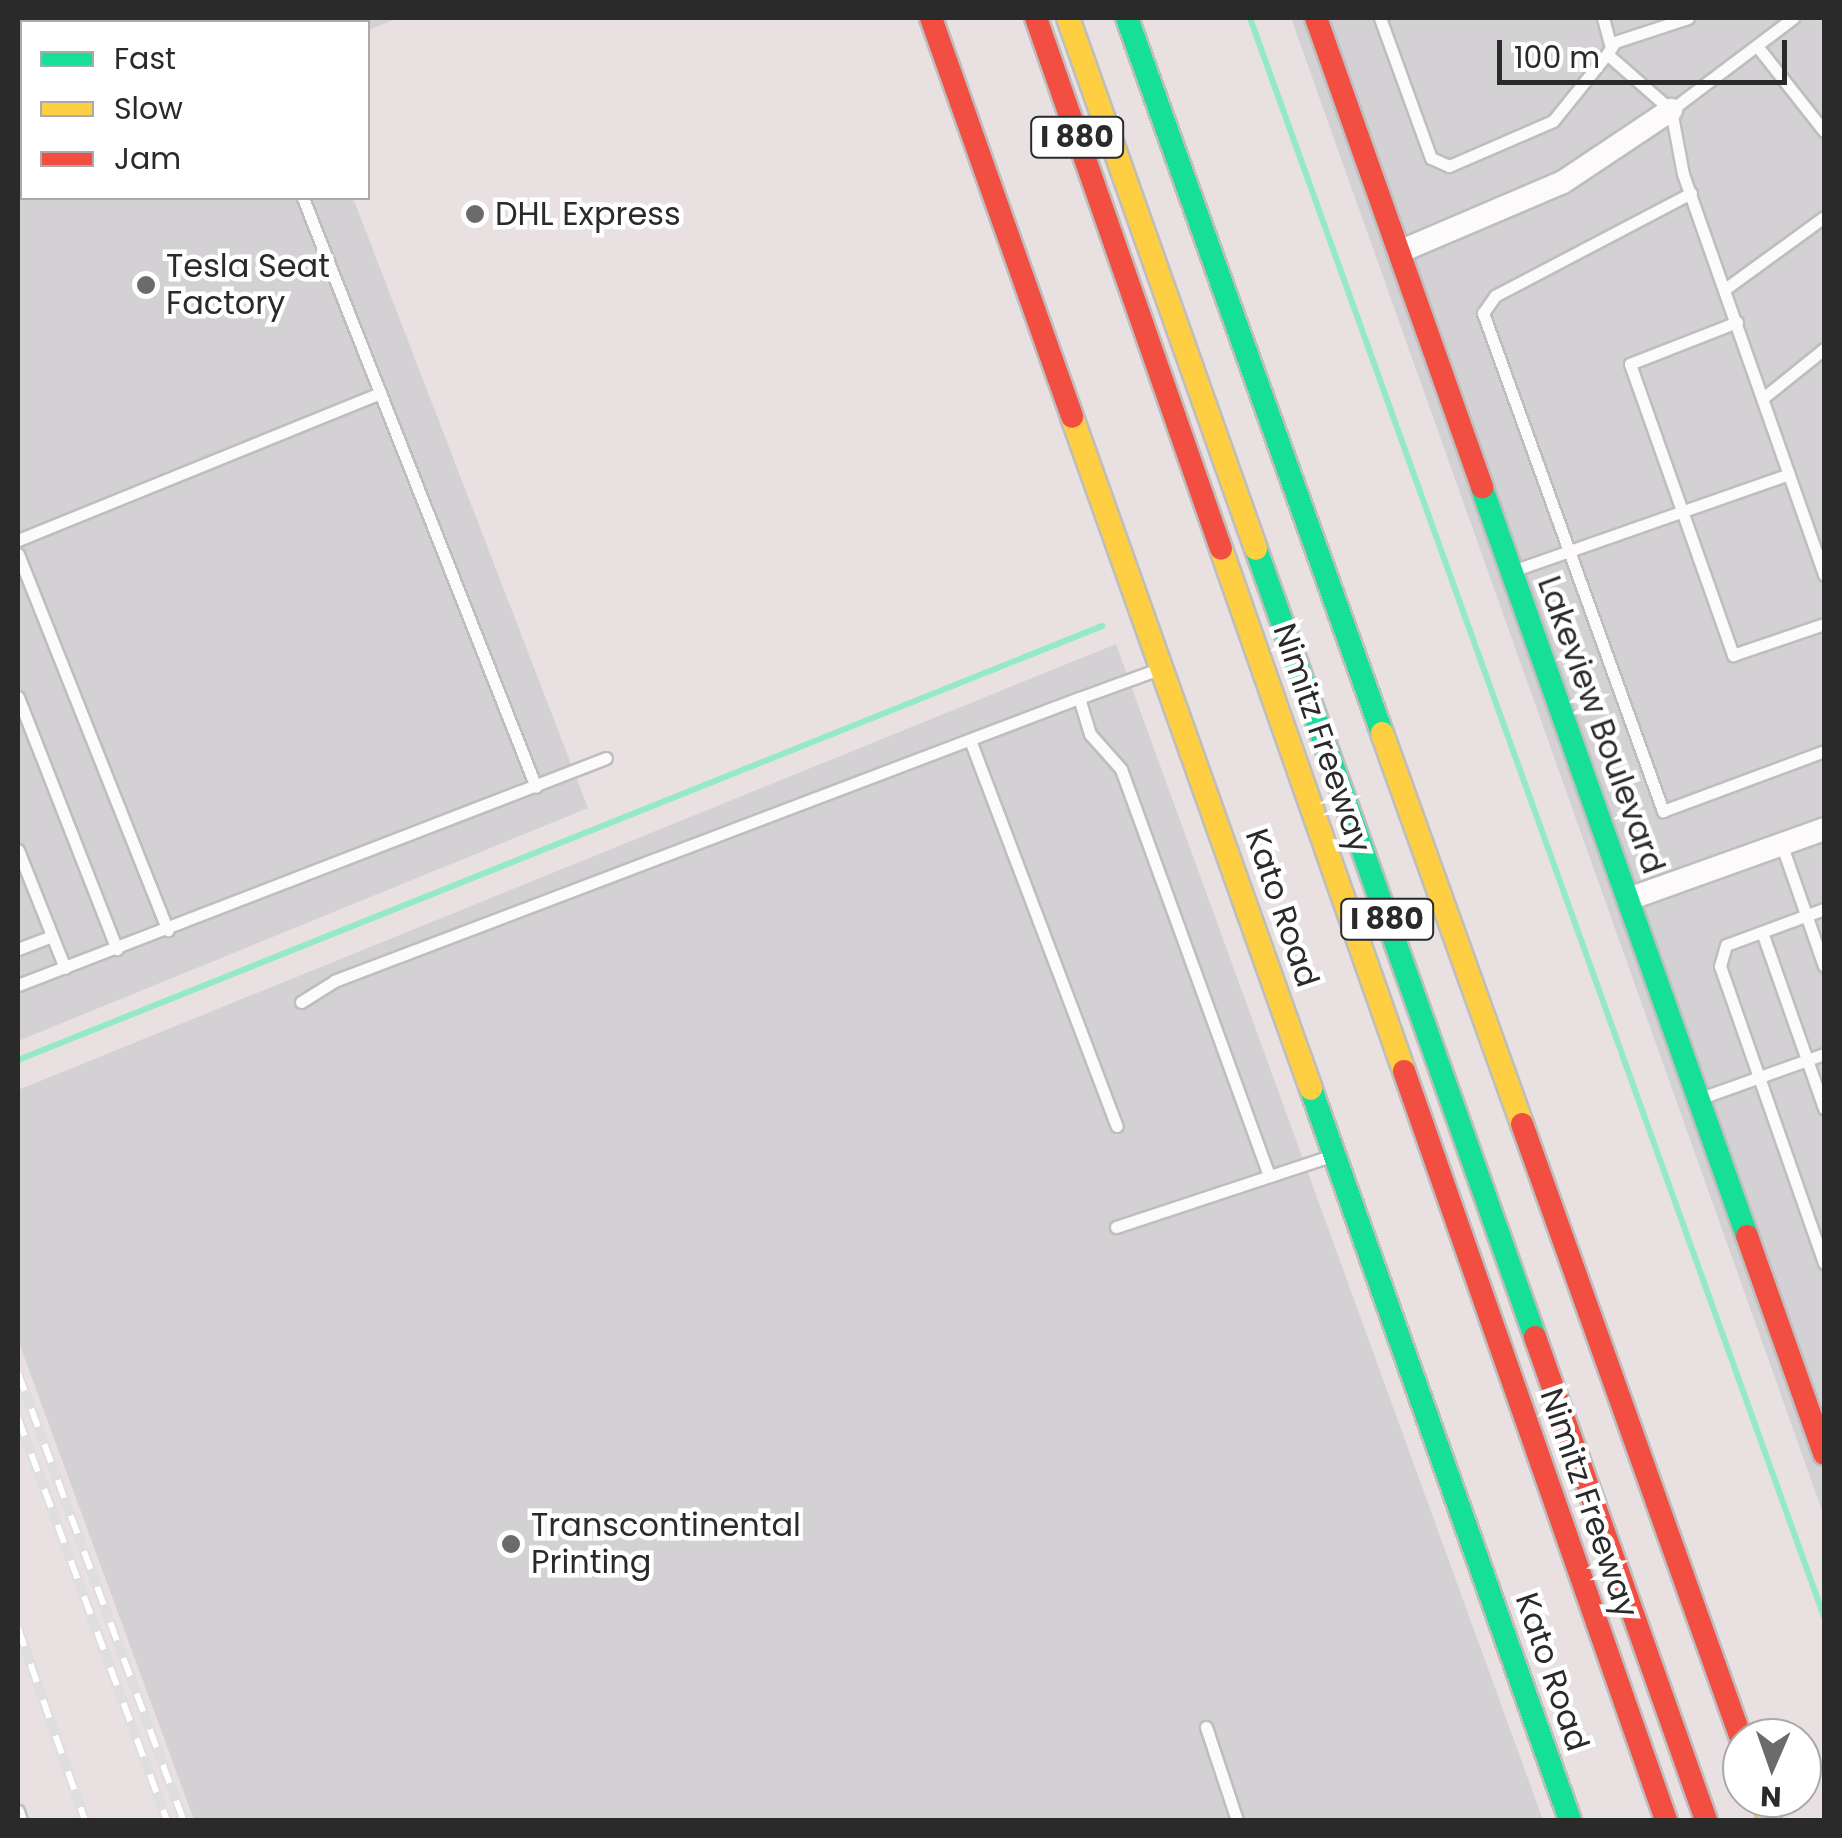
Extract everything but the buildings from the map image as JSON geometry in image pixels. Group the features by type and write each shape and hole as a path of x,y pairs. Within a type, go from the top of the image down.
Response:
{"main road":[{"name":"Kato Road","path":"931,18 1570,1820"},
{"name":"Nimitz Freeway","path":"1036,18 1666,1820"},
{"name":"I 880","path":"1068,18 1706,1820"},
{"name":"Nimitz Freeway","path":"1127,18 1734,1718"},
{"name":"Lakeview Boulevard","path":"1316,18 1824,1449"}],"street":[{"path":"1400,252 1563,182 1671,110"},
{"path":"1628,899 1824,829"}],"lane":[{"path":"1380,18 1431,158 1448,166 1552,121 1609,51 1688,18"},
{"path":"1603,18 1609,51 1671,110 1691,193 1824,575"},
{"path":"1671,110 1792,18"},
{"path":"1757,46 1824,131"},
{"path":"1691,193 1495,296 1484,313 1663,811 1824,751"},
{"path":"304,200 536,787"},
{"path":"1725,289 1824,217"},
{"path":"1737,322 1630,364 1733,655 1824,624"},
{"path":"1763,398 1824,348"},
{"path":"18,540 380,393"},
{"path":"1512,571 1790,474"},
{"path":"18,554 168,930"},
{"path":"301,1002 334,981 1161,668"},
{"path":"18,697 117,949"},
{"path":"1078,698 1090,734 1121,769 1269,1176"},
{"path":"970,740 1117,1126"},
{"path":"18,985 606,758"},
{"path":"1782,846 1824,966"},
{"path":"18,850 65,968"},
{"path":"1824,908 1726,944 1720,966 1824,1263"},
{"path":"1762,932 1824,1108"},
{"path":"18,948 52,936"},
{"path":"1699,1099 1824,1054"},
{"path":"1116,1227 1335,1155"},
{"path":"1206,1728 1236,1820"},
{"path":"18,1811 21,1820"}],"shaded area":[{"path":"18,18 399,18 370,29 370,20 20,20 20,200 354,200 588,808 18,1041"},
{"path":"1291,18 1824,18 1824,1516"},
{"path":"1116,644 1543,1820 194,1820 18,1340 18,1090"}],"waterway":[{"path":"1250,18 1824,1617"},
{"path":"18,1060 1102,626"}],"railway":[{"path":"18,1373 183,1820"},
{"path":"18,1418 167,1820"},
{"path":"18,1628 85,1820"}],"traffic: fast":[{"path":"1127,18 1382,733"},
{"path":"1482,488 1747,1236"},
{"path":"1256,549 1535,1337"},
{"path":"1311,1089 1570,1820"}],"traffic: slow":[{"path":"1068,18 1256,549"},
{"path":"1072,417 1311,1089"},
{"path":"1221,549 1404,1071"},
{"path":"1382,733 1522,1124"}],"traffic: jam":[{"path":"931,18 1072,417"},
{"path":"1036,18 1221,549"},
{"path":"1316,18 1482,488"},
{"path":"1404,1071 1666,1820"},
{"path":"1522,1124 1734,1718"},
{"path":"1747,1236 1824,1454"},
{"path":"1535,1337 1706,1820"}],"place":[{"name":"DHL Express","path":"475,214"},
{"name":"Tesla Seat Factory","path":"146,285"},
{"name":"Transcontinental Printing","path":"511,1544"}]}
